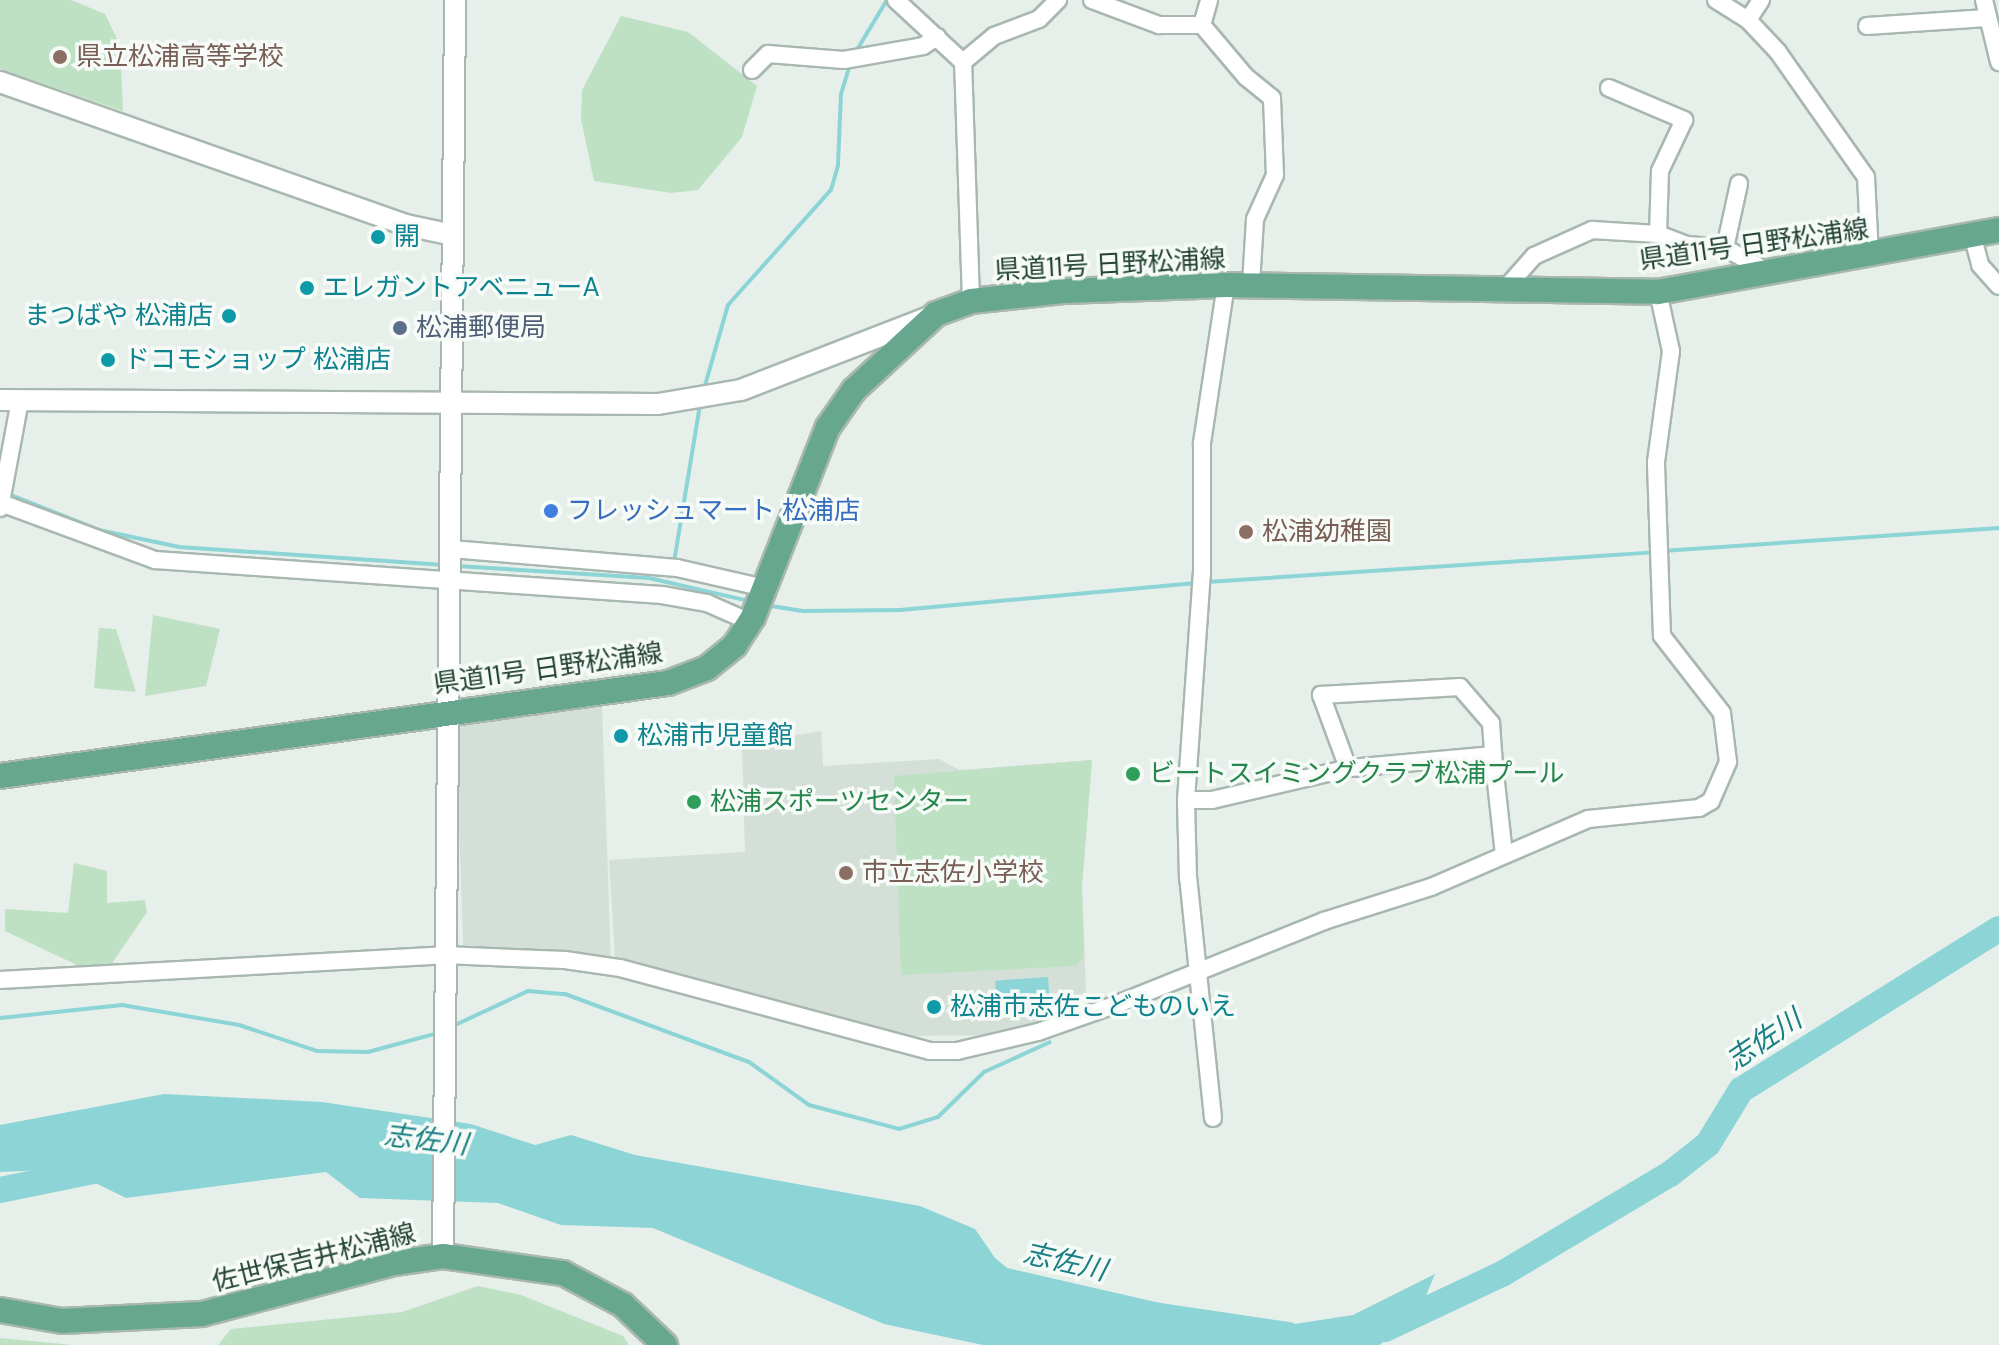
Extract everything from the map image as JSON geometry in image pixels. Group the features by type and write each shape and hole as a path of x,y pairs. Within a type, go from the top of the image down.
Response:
{"main road":[{"name":"県道11号 日野松浦線","path":"0,776 668,683 707,668 735,645 752,620 828,427 893,349 936,314 971,301 1065,291 1226,285 1658,292 1870,257 1973,238 1999,230"},
{"name":"佐世保吉井松浦線","path":"0,1310 62,1321 202,1314 394,1263 443,1256 563,1273 623,1305 665,1345"}],"street":[{"path":"443,1256 455,0"},
{"path":"963,62 994,36 1039,19 1058,0"},
{"path":"1092,0 1159,25 1202,25 1246,77 1272,98 1275,175 1255,219 1251,285"},
{"path":"1202,25 1209,0"},
{"path":"1716,0 1748,20 1778,52 1866,177 1870,257"},
{"path":"1748,20 1761,0"},
{"path":"1984,0 1998,56"},
{"path":"897,1 963,62 971,301"},
{"path":"1867,26 1987,18"},
{"path":"752,70 768,54 852,60 923,46 937,37"},
{"path":"0,82 406,225 453,235"},
{"path":"1609,88 1684,120 1660,171 1658,234"},
{"path":"1725,248 1739,184"},
{"path":"1505,289 1534,256 1592,230 1658,234 1686,245 1725,248 1770,273"},
{"path":"1973,238 1980,265 1999,286"},
{"path":"1213,1118 1198,970 1186,800 1202,574 1202,443 1226,285"},
{"path":"0,980 444,955 620,968 930,1051 957,1051 1038,1032 1198,970 1431,887 1588,819 1699,808 1711,801 1728,762 1722,713 1662,636 1656,462 1671,351 1658,292"},
{"path":"765,588 672,568 155,560 1,506 8,480 10,400 658,404 741,390 936,314"},
{"path":"451,565 672,596 726,609 752,620"},
{"path":"1348,768 1321,695 1460,687 1491,723 1504,854"},
{"path":"1186,800 1212,800 1348,768 1493,755"}],"shaded area":[{"path":"602,706 611,956 464,961 455,711"},
{"name":"市立志佐小学校","path":"821,731 823,766 939,759 960,770 1092,760 1082,886 1086,993 1061,1017 988,1035 916,1036 878,1031 615,957 609,860 745,852 742,744"}],"green space":[{"name":"県立松浦高等学校","path":"0,0 71,0 105,14 120,45 123,111 0,69"},
{"path":"621,16 688,32 757,86 742,137 698,190 671,193 594,181 581,119 582,90"},
{"path":"153,615 220,629 206,686 145,696"},
{"path":"99,628 116,629 136,692 94,688"},
{"path":"1092,760 1082,886 1084,956 1076,966 901,975 894,776"},
{"path":"74,863 107,871 107,903 145,900 147,912 110,966 79,966 5,931 5,909 68,913"},
{"path":"478,1286 521,1295 623,1336 629,1345 218,1345 231,1329 402,1312"},
{"path":"0,1338 32,1341 73,1345 0,1345"}],"water":[{"path":"1048,977 1050,1007 997,1011 995,981"},
{"path":"164,1094 322,1102 471,1124 535,1145 571,1135 635,1155 920,1206 975,1229 995,1258 1046,1300 1118,1317 1236,1333 1353,1315 1435,1274 1415,1322 1379,1345 983,1345 884,1324 653,1228 561,1225 498,1203 360,1198 326,1172 126,1198 67,1169 0,1172 0,1125"}],"waterway":[{"path":"855,53 887,0"},
{"path":"704,389 728,305 831,190 838,165 841,94 850,64"},
{"path":"674,562 700,405"},
{"path":"6,493 99,530 179,547 444,565"},
{"path":"1662,551 1999,528"},
{"path":"1207,582 1653,552"},
{"path":"457,566 649,578 749,601"},
{"path":"765,605 803,611 900,610 1199,583"},
{"name":"志佐川","path":"1385,1329 1502,1274 1670,1174 1708,1144 1741,1090 1999,929"},
{"path":"453,1026 528,991 565,994 749,1062 809,1105 899,1129 938,1117 984,1072 1050,1042"},
{"path":"0,1018 122,1005 239,1025 317,1051 368,1052 438,1033"},
{"name":"志佐川","path":"0,1190 113,1167"},
{"name":"志佐川","path":"997,1279 1154,1315 1288,1335"}],"place":[{"name":"県立松浦高等学校","path":"60,57"},
{"name":"開","path":"378,237"},
{"name":"エレガントアベニューA","path":"307,288"},
{"name":"まつばや 松浦店","path":"229,316"},
{"name":"松浦郵便局","path":"400,328"},
{"name":"ドコモショップ 松浦店","path":"108,360"},
{"name":"フレッシュマート 松浦店","path":"551,511"},
{"name":"松浦幼稚園","path":"1246,532"},
{"name":"松浦市児童館","path":"621,736"},
{"name":"ビートスイミングクラブ松浦プール","path":"1133,774"},
{"name":"松浦スポーツセンター","path":"694,802"},
{"name":"市立志佐小学校","path":"846,873"},
{"name":"松浦市志佐こどものいえ","path":"934,1007"}]}
